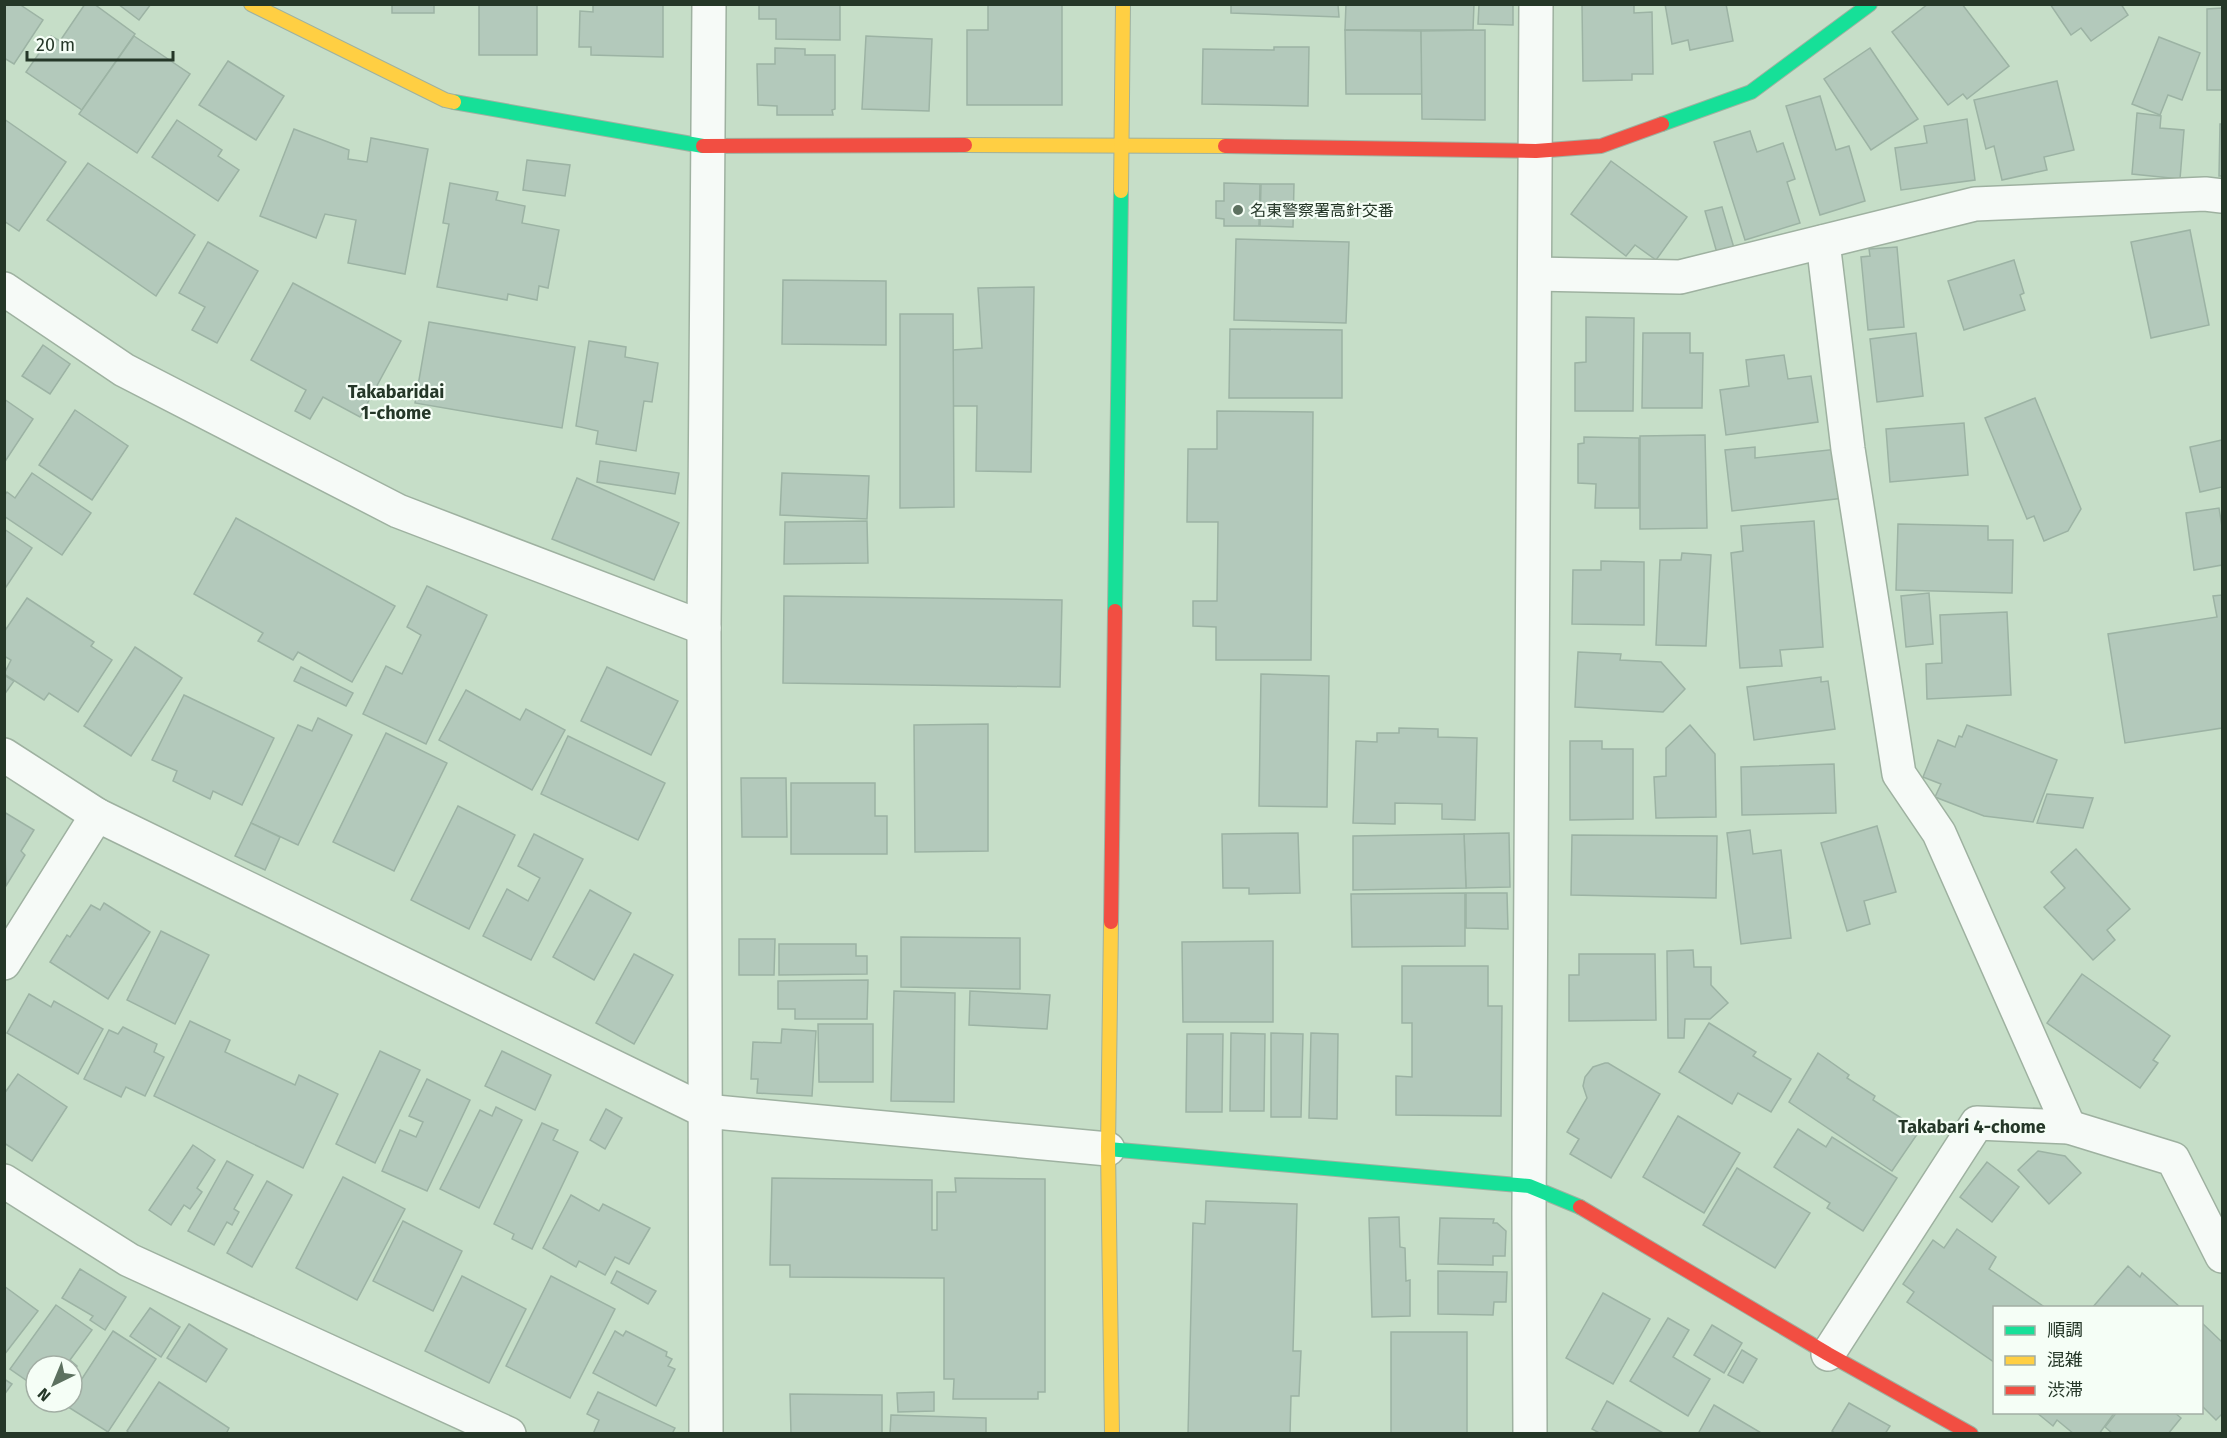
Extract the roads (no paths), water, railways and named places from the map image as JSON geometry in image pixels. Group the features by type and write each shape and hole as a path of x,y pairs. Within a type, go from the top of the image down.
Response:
{"street":[{"path":"251,4 445,100 708,147 1121,144 1536,151 1601,146 1751,92 1870,4"},
{"path":"706,1434 704,628 709,4"},
{"path":"1112,1434 1108,1149 1123,4"},
{"path":"1530,1434 1529,1186 1536,4"},
{"path":"1535,274 1680,277 1975,204 2205,194 2223,196"},
{"path":"1824,242 1848,449 1899,774 1939,833 2069,1127"},
{"path":"4,289 124,370 398,511 704,628"},
{"path":"4,755 97,815 705,1111 1529,1186 1585,1209 1828,1354 1971,1434"},
{"path":"4,963 97,815"},
{"path":"1828,1354 1977,1123 2069,1127 2173,1159 2223,1256"},
{"path":"4,1181 129,1260 508,1434"}],"place":[{"name":"名東警察署高針交番","path":"1238,210"}],"district":[{"name":"Takabaridai 1-chome","path":"396,402"},
{"name":"Takabari 4-chome","path":"1972,1127"}]}
